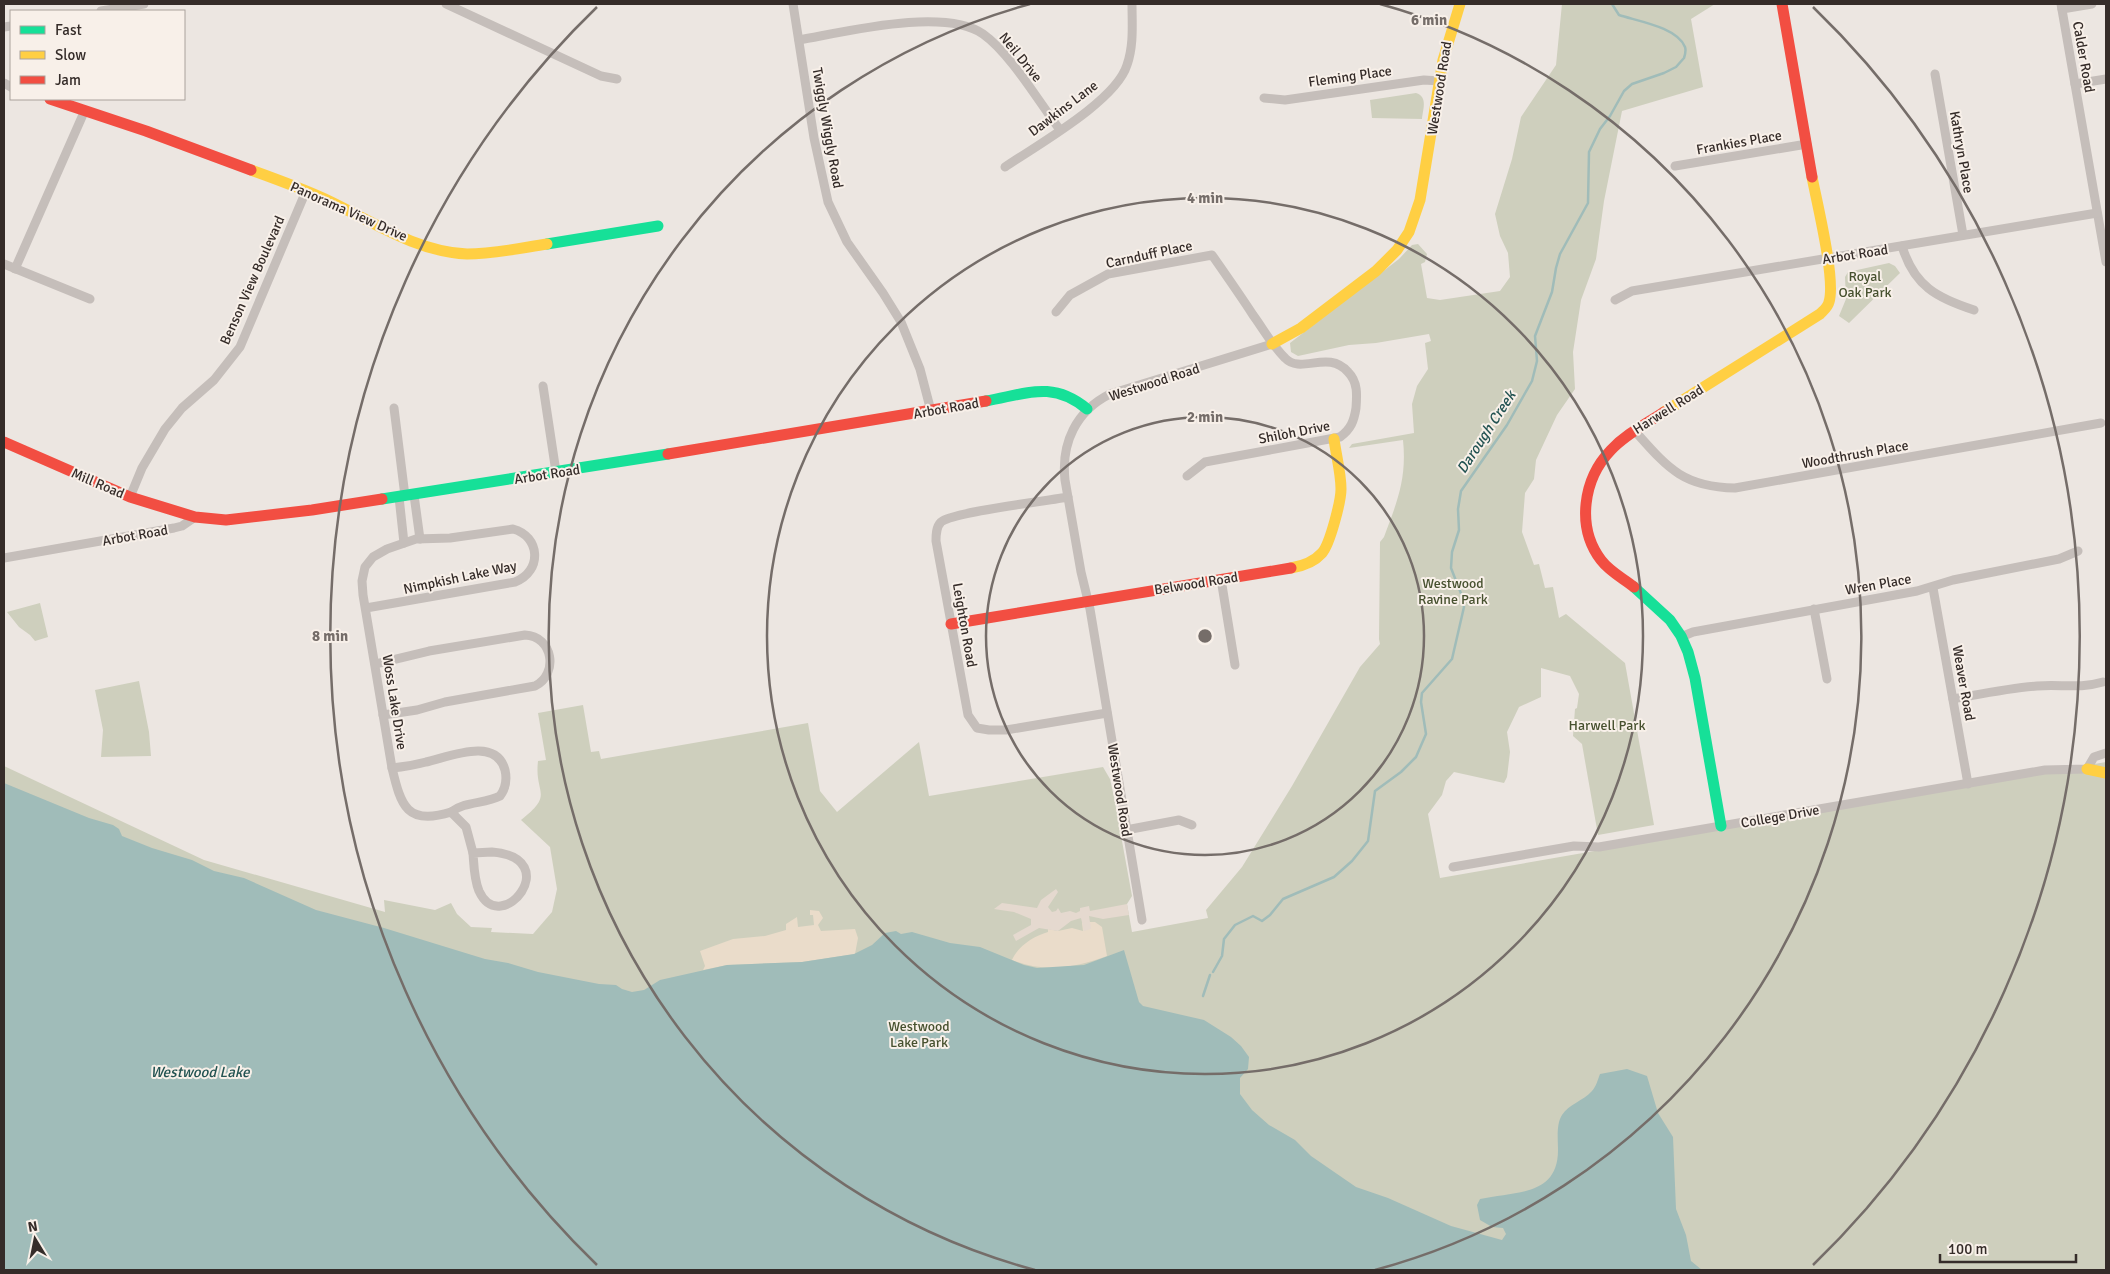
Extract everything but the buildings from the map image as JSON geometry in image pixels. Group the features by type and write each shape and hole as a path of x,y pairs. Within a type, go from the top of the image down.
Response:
{"street":[{"path":"107,10 144,4"},
{"path":"446,4 601,76 617,79"},
{"name":"Twiggly Wiggly Road","path":"793,4 821,176 828,202 847,242 883,292 901,322 920,369 931,410"},
{"name":"Dawkins Lane","path":"1005,167 1093,106 1118,82 1127,66 1132,46 1132,4"},
{"name":"Westwood Road","path":"1142,920 1088,602 1068,497 1064,468 1067,443 1076,424 1087,409 1105,397 1272,344 1301,328 1375,272 1402,243 1416,216 1421,196 1448,36 1460,4"},
{"name":"Harwell Road","path":"1721,826 1690,657 1681,637 1657,606 1610,570 1599,557 1587,530 1586,501 1596,469 1612,449 1634,430 1823,311 1829,302 1831,295 1827,258 1782,4"},
{"path":"2062,6 2092,4"},
{"name":"Calder Road","path":"2062,6 2106,262"},
{"name":"Neil Drive","path":"799,40 919,22 940,21 974,28 1002,50 1060,130"},
{"name":"Kathryn Place","path":"1935,74 1963,236"},
{"path":"2075,84 2106,79"},
{"name":"Fleming Place","path":"1264,98 1285,100 1424,80 1440,82"},
{"name":"Panorama View Drive","path":"53,100 109,116 306,190 402,237 465,255 491,253 658,226"},
{"path":"15,269 85,110"},
{"name":"Frankies Place","path":"1675,166 1807,144"},
{"name":"Benson View Boulevard","path":"130,497 142,468 165,429 182,408 214,380 240,347 306,190"},
{"name":"Arbot Road","path":"1614,300 1632,291 2097,213"},
{"path":"1902,246 1908,264 1923,284 1947,300 1974,310"},
{"name":"Carnduff Place","path":"1056,312 1070,295 1108,274 1212,255 1272,344"},
{"path":"4,264 90,299"},
{"name":"Shiloh Drive","path":"1187,476 1205,462 1334,439 1352,426 1356,388 1352,376 1345,368 1332,361 1301,364 1290,363 1272,344"},
{"path":"543,386 556,472"},
{"name":"Arbot Road","path":"4,558 174,528 182,526 195,517 213,520 233,520 406,496 808,432 1049,390 1067,394 1087,409"},
{"path":"394,408 406,496 404,542"},
{"name":"Woodthrush Place","path":"1634,430 1652,452 1674,472 1704,485 1735,488 2100,423"},
{"name":"Belwood Road","path":"951,624 1301,566 1314,560 1324,551 1337,514 1340,490 1334,439"},
{"name":"Mill Road","path":"4,442 130,497 195,517"},
{"path":"406,496 420,539"},
{"name":"Leighton Road","path":"1068,497 959,515 942,522 936,531 936,541 968,715 976,728 1006,730 1107,713"},
{"name":"Nimpkish Lake Way","path":"366,608 515,582 525,578 535,562 534,551 527,536 513,529 450,538 420,539"},
{"name":"Woss Lake Drive","path":"392,768 477,751 489,753 502,760 506,780 500,796 492,800 464,805 452,812 432,817 411,812 398,796 392,768 383,715 362,581 365,567 373,557 404,542 420,539"},
{"name":"Wren Place","path":"1681,637 1693,632 1933,588 1953,580 2059,559 2078,552"},
{"path":"1221,579 1235,665"},
{"name":"Weaver Road","path":"1933,588 1968,784"},
{"path":"1814,610 1827,679"},
{"path":"375,664 429,651 525,635 539,638 547,648 550,656 550,671 547,678 535,686 383,715"},
{"path":"1953,700 2021,687 2054,685 2086,687 2103,682"},
{"path":"2087,769 2094,757 2106,753"},
{"name":"College Drive","path":"1453,867 1574,846 1599,847 2052,769 2087,769 2106,773"},
{"path":"452,812 466,827 473,853 475,878 480,893 489,902 500,905 509,904 521,895 526,882 522,864 502,853 473,853"},
{"path":"1126,830 1178,820 1192,825"}],"green space":[{"name":"Westwood Lake Park","path":"1562,4 1715,4 1691,19 1703,87 1622,111 1604,201 1596,259 1581,300 1573,352 1575,389 1557,415 1536,460 1534,479 1525,493 1522,532 1534,565 1539,564 1545,588 1553,587 1559,618 1566,614 1625,663 1654,825 1598,835 1582,744 1573,736 1575,709 1577,708 1579,694 1570,676 1541,668 1541,697 1519,707 1507,732 1510,752 1507,777 1504,783 1454,772 1446,781 1442,795 1428,814 1440,878 2106,762 2106,1270 4,1270 4,766 204,860 385,912 384,900 435,910 451,903 457,914 471,927 492,928 491,932 533,934 552,912 557,889 550,847 521,820 537,804 541,793 538,781 538,761 546,760 538,713 583,705 591,752 599,751 601,759 808,723 820,791 837,812 919,742 929,796 1103,767 1110,779 1132,896 1127,904 1132,932 1208,918 1206,910 1242,867 1292,786 1360,667 1380,644 1380,542 1384,537 1400,490 1404,467 1403,440 1349,448 1352,444 1414,433 1412,404 1417,386 1428,369 1425,343 1431,341 1429,334 1376,343 1349,345 1298,356 1291,352 1290,343 1399,259 1412,245 1418,244 1427,254 1425,262 1421,264 1427,298 1440,300 1500,291 1510,277 1508,253 1500,236 1495,214 1512,159 1521,117 1556,65"},
{"path":"1416,93 1423,100 1422,119 1372,118 1370,100"},
{"name":"Royal Oak Park","path":"1889,263 1895,266 1900,273 1849,323 1839,316 1846,299 1845,277 1848,272"},
{"path":"40,603 48,637 35,641 19,627 7,612"},
{"path":"139,681 149,732 151,756 101,757 103,730 95,690"}],"sand":[{"path":"810,910 819,911 823,918 818,925 821,931 855,929 858,938 855,954 802,962 727,965 703,970 705,966 700,951 733,939 765,936 786,930 786,924 797,917 798,927 814,925 813,915 810,915"},
{"path":"1095,922 1102,927 1107,956 1083,964 1048,968 1036,967 1012,960 1022,946 1037,936 1048,932 1048,929 1058,931 1072,928 1083,931 1082,923"}],"shaded area":[{"path":"1056,889 1058,892 1048,907 1052,912 1058,908 1061,913 1070,911 1076,913 1080,911 1080,908 1089,906 1090,911 1127,904 1129,915 1103,919 1089,916 1091,929 1084,931 1081,918 1071,921 1058,931 1039,928 1016,941 1013,935 1031,925 1031,919 1014,912 994,909 1002,903 1037,908 1041,900"}],"water":[{"name":"Westwood Lake","path":"4,783 89,818 113,825 119,829 122,836 152,848 192,860 214,871 244,878 316,910 384,928 485,959 508,963 538,972 599,984 616,985 632,992 644,990 660,980 727,965 802,962 854,954 872,945 885,933 896,931 901,934 912,932 950,943 980,947 1024,965 1037,968 1084,965 1124,950 1139,1002 1143,1006 1204,1020 1231,1037 1241,1046 1249,1057 1248,1069 1240,1078 1240,1094 1252,1110 1269,1125 1295,1140 1311,1156 1356,1187 1388,1198 1451,1226 1502,1240 1506,1234 1503,1228 1492,1227 1480,1220 1477,1205 1480,1199 1520,1192 1542,1184 1551,1176 1556,1165 1558,1127 1562,1115 1568,1108 1592,1091 1600,1074 1627,1069 1647,1076 1658,1113 1673,1137 1676,1209 1686,1235 1691,1261 1702,1270 4,1270"}],"waterway":[{"name":"Darough Creek","path":"1213,972 1222,956 1224,939 1235,925 1253,916 1262,921 1270,915 1283,899 1334,877 1352,861 1368,841 1375,791 1401,772 1416,757 1426,734 1421,702 1422,693 1452,659 1464,607 1462,596 1451,568 1452,552 1459,530 1458,509 1461,491 1507,425 1532,381 1537,361 1535,336 1552,292 1560,254 1588,203 1589,152 1600,129 1610,116 1624,91 1632,84 1676,67 1685,55 1685,47 1674,34 1656,26 1619,15 1612,4"},
{"name":"Darough Creek","path":"1203,996 1210,975"}],"traffic: fast":[{"path":"547,244 658,226"},
{"path":"986,401 1038,391 1062,395 1074,400 1087,409"},
{"path":"382,499 668,454"},
{"path":"1634,587 1670,620 1681,636 1688,652 1695,678 1721,826"}],"traffic: slow":[{"path":"1272,344 1301,328 1376,271 1397,250 1409,232 1420,200 1443,60 1460,4"},
{"path":"251,170 316,195 394,234 430,248 448,252 477,254 547,244"},
{"path":"1664,412 1820,314 1828,305 1830,291 1828,260 1812,177"},
{"path":"1291,568 1308,563 1319,556 1332,532 1341,495 1334,439"},
{"path":"2087,769 2106,773"}],"traffic: jam":[{"path":"1782,4 1812,177"},
{"path":"53,100 146,131 251,170"},
{"path":"668,454 986,401"},
{"path":"1634,587 1608,568 1593,547 1588,533 1586,504 1594,475 1611,450 1630,434 1664,412"},
{"path":"4,442 130,497 195,517 226,520 312,510 382,499"},
{"path":"951,624 1291,568"}],"park label":[{"name":"Westwood Ravine Park","path":"1453,592"},
{"name":"Harwell Park","path":"1607,725"}]}
